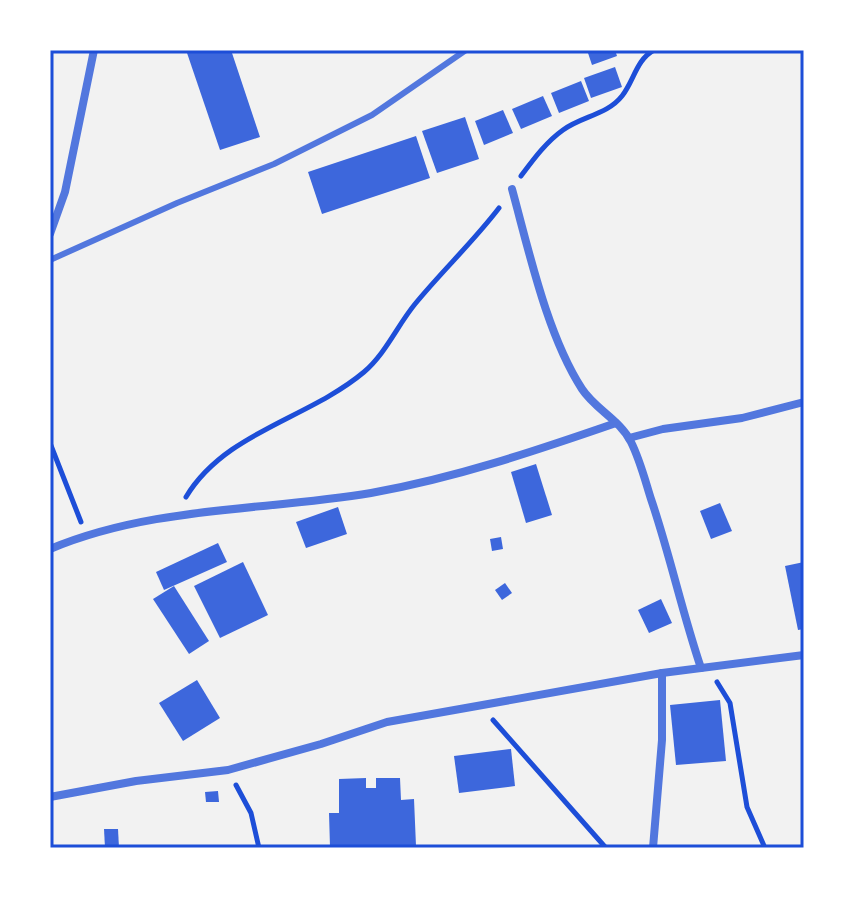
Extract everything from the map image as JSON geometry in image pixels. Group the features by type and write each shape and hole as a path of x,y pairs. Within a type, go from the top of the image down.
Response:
{"street":[{"path":"50,234 65,192 94,50"},
{"path":"512,189 535,272 568,361 583,390 629,438 669,551 680,606 701,668"},
{"path":"629,438 663,429 742,418 804,402"},
{"path":"50,549 85,534 175,515 307,502 428,482 616,423"},
{"path":"50,797 136,781 228,770 387,722 662,673 804,655"},
{"path":"653,848 662,740 662,673"}],"lane":[{"path":"50,260 288,157 372,115 466,50"}],"path":[{"path":"175,515 196,480 219,458 249,438 331,396 365,371 388,346 411,308 498,210 535,157 565,128 609,108 621,98 646,55 654,50"},
{"path":"50,443 85,534"},
{"path":"701,668 723,689 730,703 747,807 765,848"},
{"path":"480,705 545,775 606,848"},
{"path":"228,770 251,813 259,848"}],"building":[{"path":"186,50 231,50 260,137 220,150"},
{"path":"587,50 615,50 617,56 592,65"},
{"path":"615,67 622,87 591,98 584,78"},
{"path":"581,81 589,101 559,113 551,93"},
{"path":"543,96 552,116 521,129 512,109"},
{"path":"503,110 513,133 484,145 475,121"},
{"path":"465,117 479,159 437,173 422,131"},
{"path":"416,136 430,178 322,214 308,172"},
{"path":"536,464 552,515 526,523 511,472"},
{"path":"720,503 732,531 711,539 700,511"},
{"path":"338,507 347,534 306,548 296,522"},
{"path":"501,537 503,549 492,551 490,539"},
{"path":"218,543 227,562 164,590 156,572"},
{"path":"243,562 268,615 220,638 194,586"},
{"path":"804,562 804,629 798,630 785,566"},
{"path":"505,583 512,593 502,600 495,590"},
{"path":"174,586 209,641 189,654 153,599"},
{"path":"661,599 672,623 649,633 638,610"},
{"path":"197,680 220,718 183,741 159,703"},
{"path":"720,700 726,761 676,765 670,705"},
{"path":"511,749 515,786 459,793 454,756"},
{"path":"366,778 366,788 376,788 376,778 400,778 401,800 414,799 416,846 330,847 329,813 339,813 339,779"},
{"path":"218,791 219,802 206,802 205,792"},
{"path":"104,829 118,829 119,848 105,848"}]}
